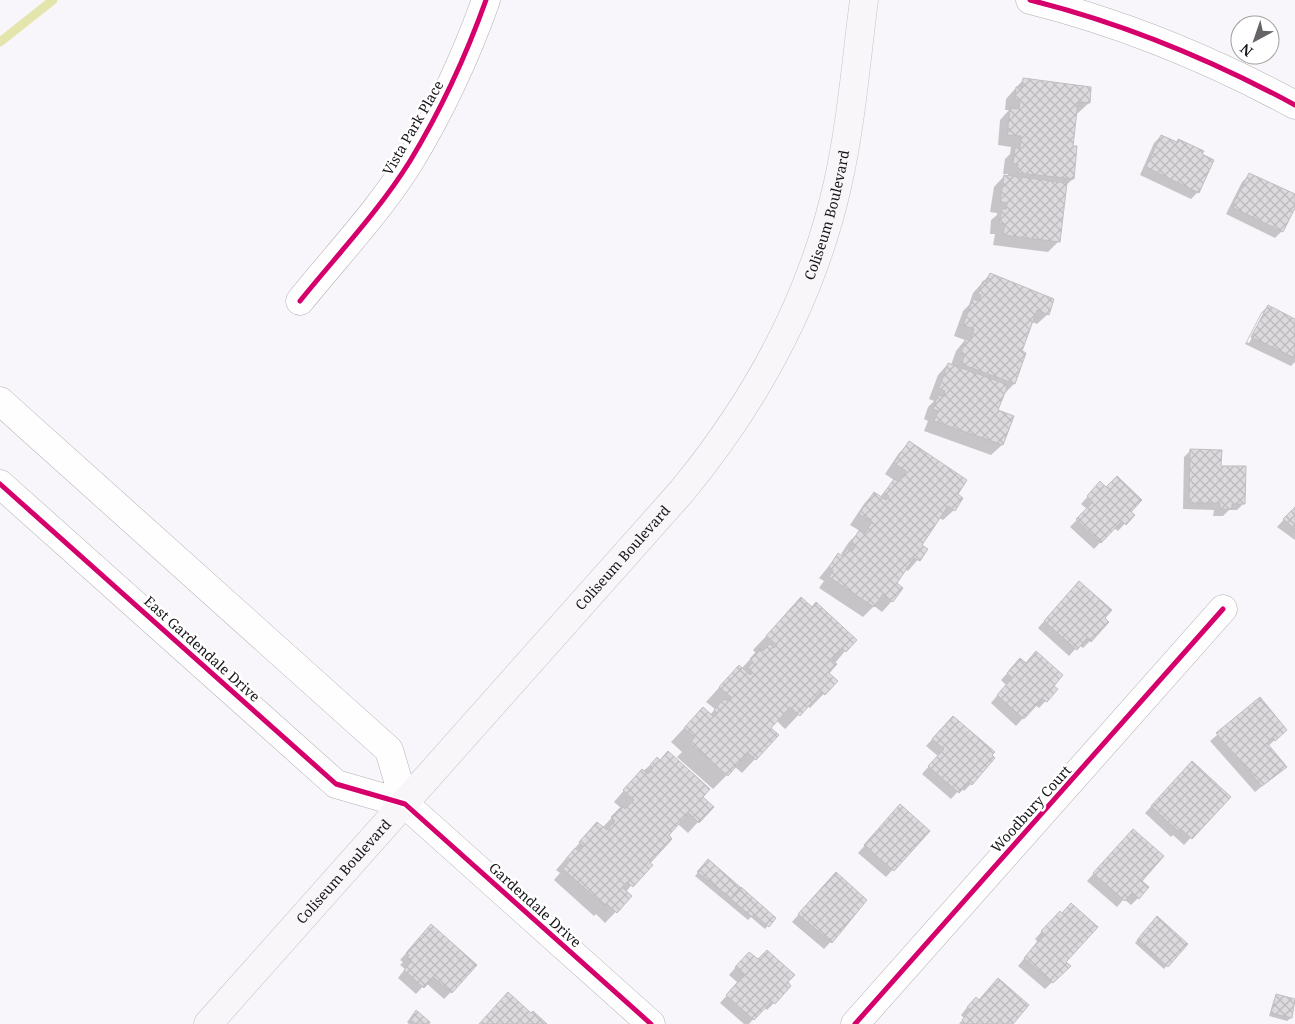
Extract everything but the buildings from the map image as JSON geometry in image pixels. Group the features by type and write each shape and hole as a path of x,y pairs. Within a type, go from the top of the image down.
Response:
{"main road":[{"name":"Coliseum Boulevard","path":"208,1024 682,491 712,455 764,377 804,293 823,241 837,187 847,132 864,0"}],"street":[{"name":"Vista Park Place","path":"300,301 379,204 410,161 466,55 486,0"},
{"path":"1030,0 1097,9 1295,105"},
{"path":"0,401 389,750 405,804"},
{"name":"East Gardendale Drive","path":"0,484 336,784 405,804"},
{"name":"Woodbury Court","path":"855,1024 1223,609"},
{"name":"Gardendale Drive","path":"405,804 651,1024"}],"waterway":[{"path":"0,42 53,0"}],"cycle path":[{"path":"300,301 385,198 410,161 452,82 486,0"},
{"path":"1030,0 1099,20 1166,44 1232,73 1295,105"},
{"path":"0,484 336,784 405,804 651,1024"},
{"path":"855,1024 1223,609"}]}
